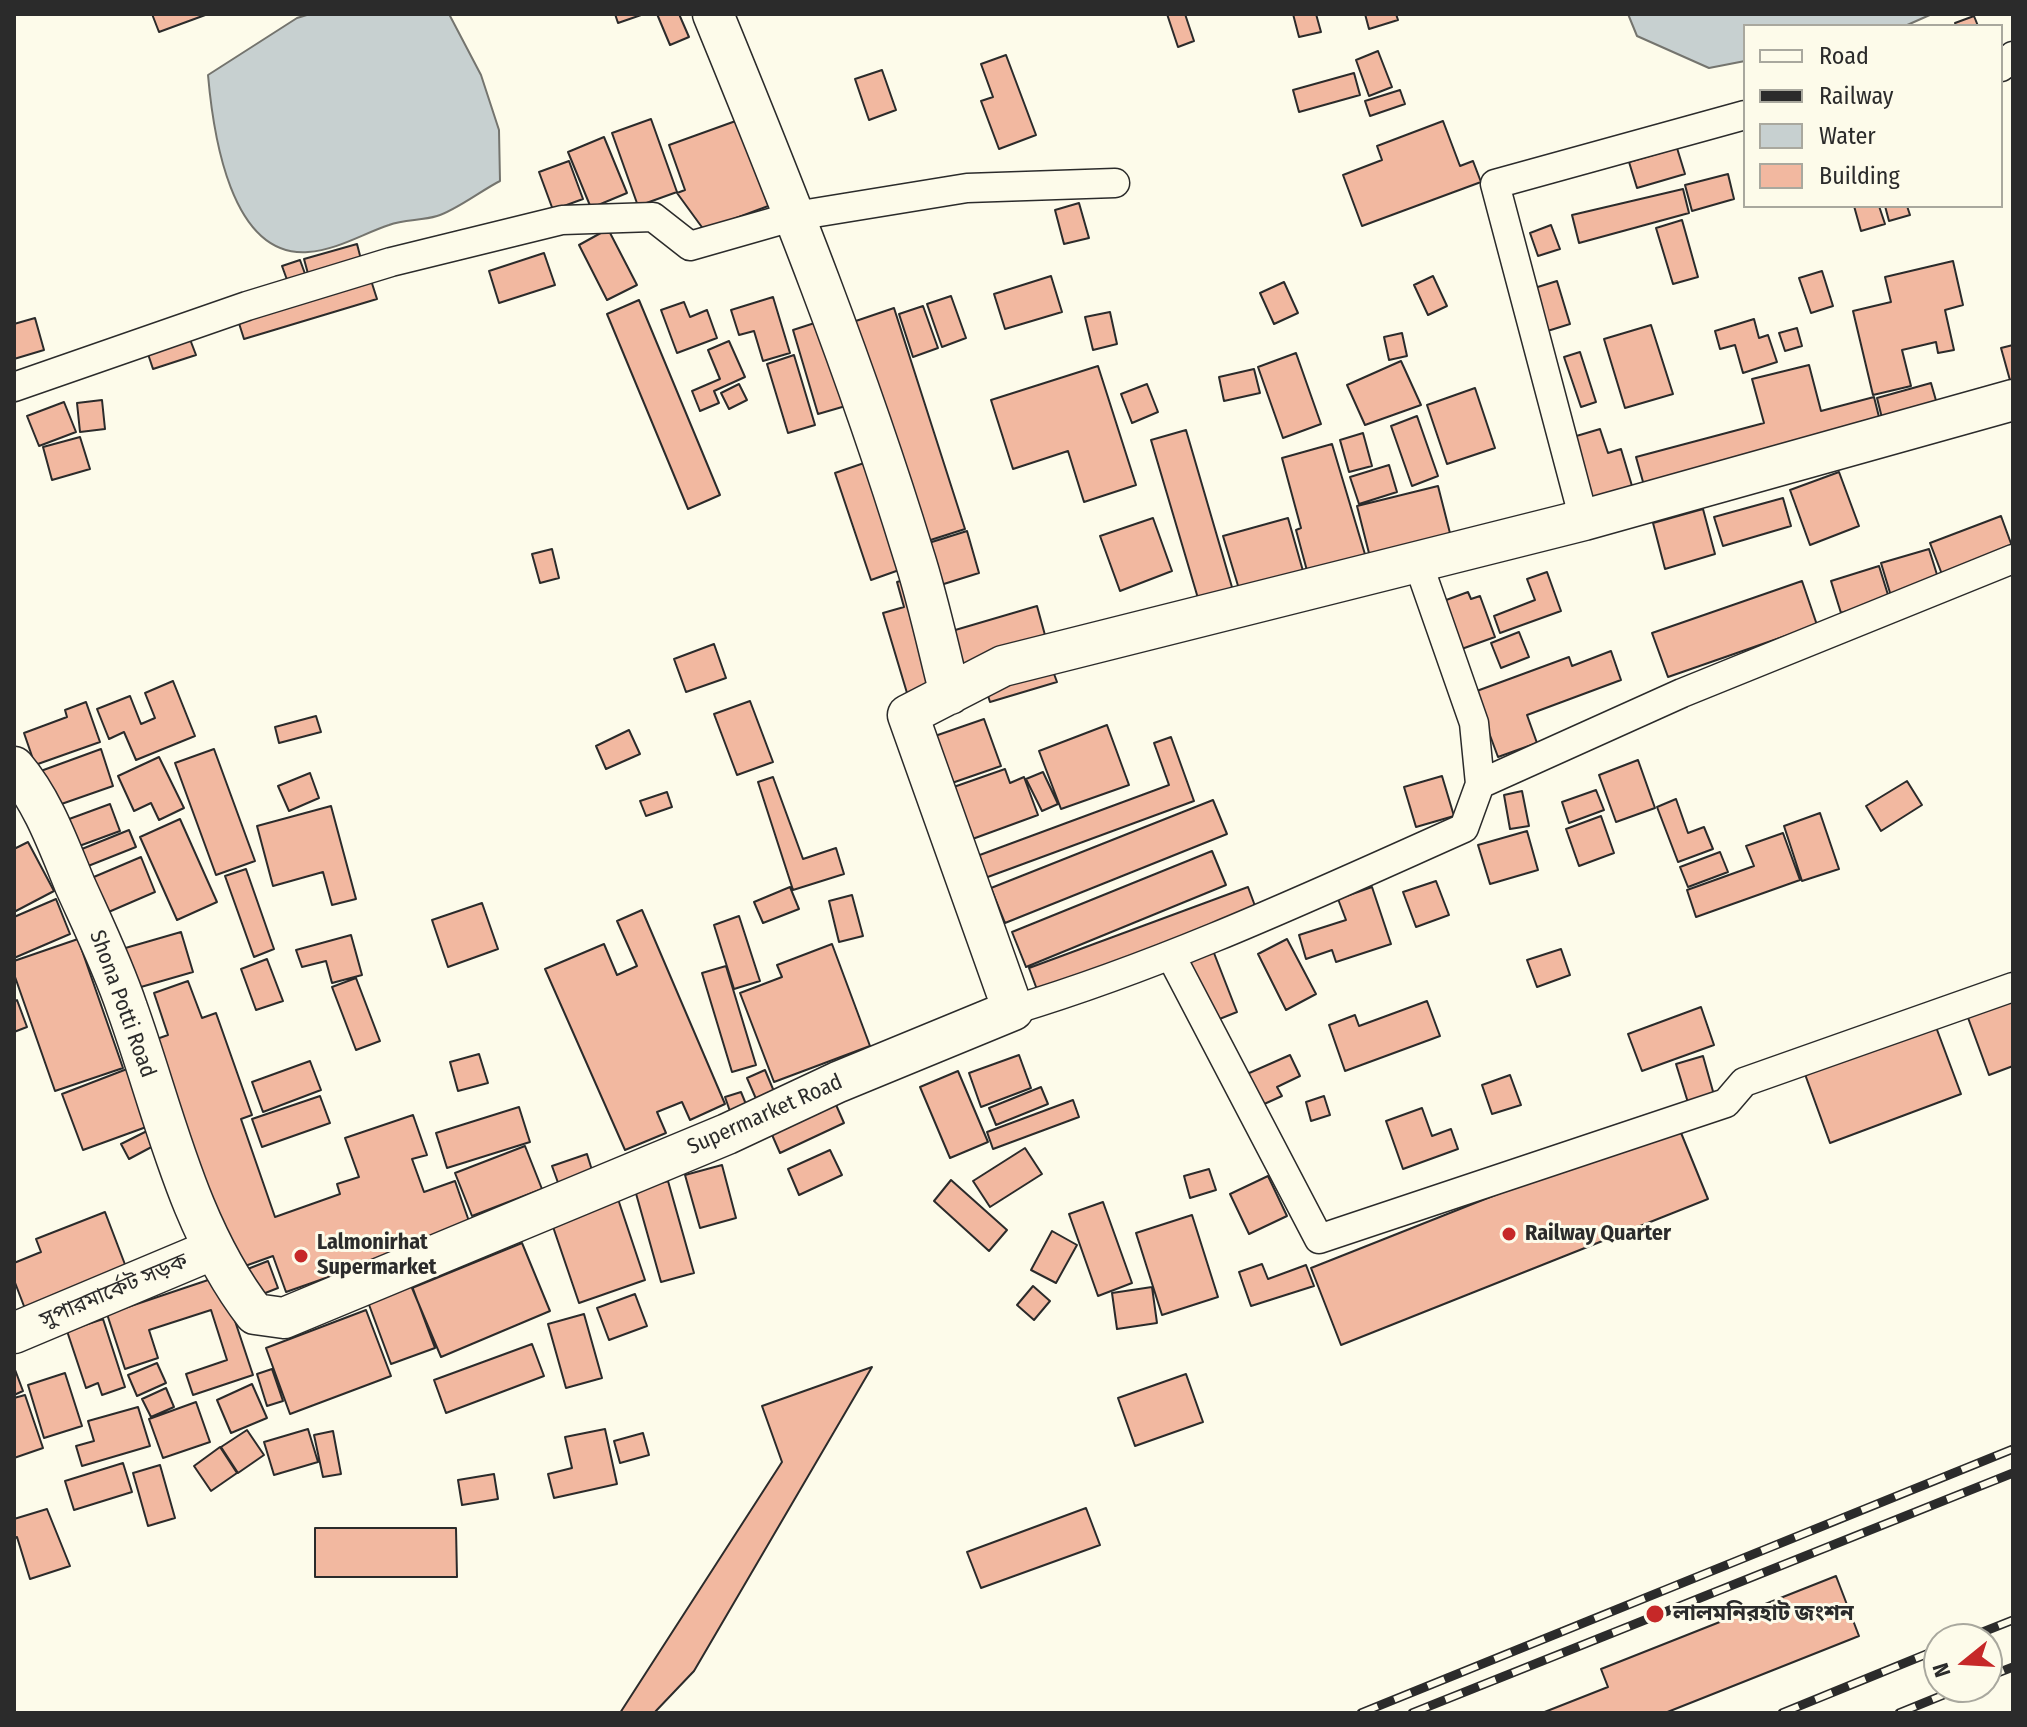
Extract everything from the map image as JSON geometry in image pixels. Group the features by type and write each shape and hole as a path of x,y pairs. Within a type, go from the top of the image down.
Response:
{"main road":[{"path":"713,14 795,216 863,397 910,542 950,694"},
{"path":"1013,1010 908,715 1003,666 1584,520 2013,400"},
{"name":"Shona Potti Road","path":"14,767 31,786 127,1007 160,1114 214,1249"},
{"name":"Supermarket Road","path":"214,1249 227,1278 255,1314 284,1318 727,1134 838,1082 1013,1010"},
{"name":"সুপারমার্কেট সড়ক","path":"14,1333 214,1249"}],"street":[{"path":"1584,520 1495,184 1743,116"},
{"path":"14,387 305,288 391,262 562,220 653,217 690,246 795,216 967,188 1115,183"},
{"path":"1480,784 1682,693 2013,559"},
{"path":"1013,1010 1105,982 1171,956 1464,828 1480,784 1474,723 1417,560"},
{"path":"1171,956 1319,1239 1726,1103 1744,1082 2013,987"}],"water":[{"path":"310,14 449,14 481,75 499,130 500,181 444,213 395,223 319,251 282,248 260,235 243,214 221,158 208,75 297,18"},
{"path":"1628,14 1932,14 1910,24 1743,24 1743,61 1709,68 1637,36"}],"building":[{"path":"152,14 208,14 159,32"},
{"path":"615,14 644,14 618,23"},
{"path":"657,14 679,14 689,37 670,45"},
{"path":"1167,14 1185,14 1194,41 1178,47"},
{"path":"1293,14 1316,14 1321,32 1299,37"},
{"path":"1365,14 1396,14 1398,20 1369,29"},
{"path":"1974,16 1977,24 1955,24"},
{"path":"1378,51 1392,87 1369,96 1356,60"},
{"path":"1006,55 1036,135 999,149 981,101 993,97 981,64"},
{"path":"882,70 896,110 869,120 855,79"},
{"path":"1354,73 1360,95 1299,112 1293,90"},
{"path":"1400,90 1405,104 1370,116 1365,101"},
{"path":"744,118 779,202 704,230 677,193 685,190 669,145"},
{"path":"651,119 677,192 638,206 612,133"},
{"path":"1443,121 1460,166 1473,161 1481,182 1362,226 1343,175 1382,160 1377,146"},
{"path":"604,137 627,193 591,208 568,152"},
{"path":"1677,148 1685,174 1637,188 1629,162"},
{"path":"569,161 583,199 553,210 539,172"},
{"path":"1728,174 1734,199 1692,211 1685,185"},
{"path":"1683,189 1689,213 1579,243 1572,215"},
{"path":"1079,203 1089,238 1064,244 1055,210"},
{"path":"1855,208 1880,208 1885,224 1861,231"},
{"path":"1886,208 1908,208 1910,215 1889,221"},
{"path":"1682,220 1698,277 1673,284 1656,228"},
{"path":"1551,225 1560,249 1538,256 1530,233"},
{"path":"608,229 637,285 607,300 579,245"},
{"path":"357,244 363,267 310,281 304,259"},
{"path":"544,253 555,285 499,303 489,271"},
{"path":"300,260 308,282 290,288 282,266"},
{"path":"1953,261 1963,305 1945,310 1954,350 1938,353 1936,342 1902,350 1911,386 1873,395 1853,311 1891,302 1885,277"},
{"path":"1822,271 1833,306 1811,313 1799,278"},
{"path":"369,274 377,299 244,339 236,314"},
{"path":"1051,276 1062,312 1005,329 994,294"},
{"path":"1433,276 1447,306 1428,315 1414,285"},
{"path":"1557,281 1570,324 1541,333 1528,290"},
{"path":"1284,282 1298,313 1274,324 1260,293"},
{"path":"951,296 966,338 942,347 927,304"},
{"path":"773,297 790,353 763,361 754,331 739,335 731,310"},
{"path":"639,300 720,495 688,509 607,314"},
{"path":"684,302 690,317 707,310 717,338 677,353 661,310"},
{"path":"923,306 938,348 913,357 899,314"},
{"path":"894,308 965,529 918,544 847,324"},
{"path":"1110,312 1117,344 1093,350 1085,317"},
{"path":"35,318 44,350 14,359 14,324"},
{"path":"830,318 856,403 818,414 793,330"},
{"path":"1754,319 1759,338 1768,335 1777,362 1743,373 1735,345 1720,349 1715,331"},
{"path":"1651,325 1673,394 1625,408 1604,339"},
{"path":"1797,328 1802,346 1785,351 1779,333"},
{"path":"1402,333 1407,356 1389,360 1384,337"},
{"path":"188,334 196,355 153,369 146,348"},
{"path":"729,341 745,377 714,391 719,403 700,411 692,391 720,379 708,350"},
{"path":"2013,345 2013,391 2001,348"},
{"path":"1580,352 1596,402 1581,407 1564,357"},
{"path":"1296,353 1321,424 1283,438 1258,367"},
{"path":"794,355 815,425 788,433 767,364"},
{"path":"1401,361 1421,405 1365,425 1347,385"},
{"path":"1809,365 1821,411 1874,397 1883,433 1647,496 1636,457 1764,423 1752,379"},
{"path":"1098,366 1136,485 1084,502 1068,451 1013,469 991,400"},
{"path":"1254,369 1260,393 1224,401 1219,377"},
{"path":"1931,383 1941,418 1886,434 1877,398"},
{"path":"739,384 747,400 729,409 721,393"},
{"path":"1147,384 1158,412 1132,423 1121,394"},
{"path":"1475,388 1495,448 1447,464 1427,405"},
{"path":"102,400 105,429 80,432 77,403"},
{"path":"64,402 76,432 39,446 27,416"},
{"path":"1417,416 1438,476 1412,486 1391,426"},
{"path":"1600,429 1608,453 1621,449 1635,496 1595,508 1573,437"},
{"path":"1186,430 1234,594 1200,605 1151,440"},
{"path":"1363,433 1372,466 1349,472 1340,440"},
{"path":"80,437 90,469 52,480 43,447"},
{"path":"1332,444 1367,561 1309,578 1296,530 1301,528 1282,458"},
{"path":"867,462 902,569 871,580 835,473"},
{"path":"1389,465 1397,492 1359,504 1350,477"},
{"path":"1839,472 1859,526 1810,545 1790,490"},
{"path":"1438,486 1452,541 1371,561 1357,506"},
{"path":"1783,498 1791,526 1723,546 1714,517"},
{"path":"1703,509 1715,554 1665,569 1653,523"},
{"path":"2001,516 2013,549 1943,577 1930,543"},
{"path":"1153,518 1172,571 1120,591 1100,536"},
{"path":"1288,518 1303,571 1239,589 1223,536"},
{"path":"967,531 979,573 931,588 919,546"},
{"path":"552,549 559,578 540,583 532,554"},
{"path":"1929,549 1939,581 1891,596 1881,563"},
{"path":"1879,566 1889,598 1841,613 1831,581"},
{"path":"1547,572 1561,611 1500,633 1494,616 1535,600 1527,579"},
{"path":"914,577 945,682 907,693 883,613 904,607 897,582"},
{"path":"1802,581 1817,625 1668,677 1652,633"},
{"path":"1468,592 1471,599 1480,596 1495,637 1456,651 1438,603"},
{"path":"1037,606 1048,646 957,673 945,633"},
{"path":"1519,632 1529,657 1501,668 1491,643"},
{"path":"714,644 726,678 686,692 674,659"},
{"path":"1611,651 1621,680 1527,715 1537,743 1498,757 1474,692 1569,657 1572,666"},
{"path":"1050,663 1057,682 990,702 984,683"},
{"path":"173,681 195,736 136,760 124,732 109,739 97,709 130,696 141,724 155,718 145,693"},
{"path":"750,701 773,762 737,775 714,714"},
{"path":"86,702 100,742 35,765 24,733 67,717 65,710"},
{"path":"316,716 321,732 279,743 275,727"},
{"path":"984,719 1001,766 949,784 932,737"},
{"path":"1107,725 1129,785 1061,809 1039,751"},
{"path":"629,730 640,754 606,769 596,746"},
{"path":"1171,737 1194,801 985,878 977,856 1169,785 1154,743"},
{"path":"101,749 113,786 50,808 38,772"},
{"path":"214,749 255,861 216,875 175,763"},
{"path":"159,757 184,808 159,820 151,803 134,811 118,776"},
{"path":"1638,760 1655,808 1616,822 1599,775"},
{"path":"1005,769 1010,783 1024,777 1038,815 967,841 948,789"},
{"path":"1043,772 1058,804 1042,811 1026,779"},
{"path":"310,773 319,798 289,811 278,786"},
{"path":"1442,776 1454,816 1416,827 1404,787"},
{"path":"773,777 803,859 836,848 844,874 793,890 758,782"},
{"path":"1907,781 1922,805 1881,831 1866,806"},
{"path":"1596,790 1604,810 1569,823 1562,802"},
{"path":"1522,791 1529,826 1510,829 1504,795"},
{"path":"667,792 672,807 646,816 640,801"},
{"path":"1676,799 1688,833 1704,827 1713,849 1678,862 1657,807"},
{"path":"1213,800 1227,834 1005,923 991,888"},
{"path":"110,804 120,831 71,849 61,822"},
{"path":"331,806 356,899 332,905 323,872 273,886 257,826"},
{"path":"1820,813 1839,869 1802,881 1784,826"},
{"path":"1601,816 1614,853 1579,866 1566,829"},
{"path":"180,819 217,902 177,920 140,837"},
{"path":"129,830 136,847 73,872 67,855"},
{"path":"1527,831 1538,870 1490,884 1478,845"},
{"path":"1783,833 1800,880 1696,917 1687,890 1754,866 1746,846"},
{"path":"28,842 54,891 14,912 14,849"},
{"path":"1212,851 1226,885 1026,967 1012,932"},
{"path":"1720,852 1728,872 1688,887 1680,867"},
{"path":"141,857 155,892 97,917 82,882"},
{"path":"246,869 274,949 254,957 225,876"},
{"path":"1436,881 1449,915 1416,927 1403,892"},
{"path":"790,887 799,909 763,923 754,902"},
{"path":"1248,887 1258,914 1039,995 1029,968"},
{"path":"1372,887 1391,944 1336,962 1332,950 1306,959 1299,935 1346,920 1338,899"},
{"path":"852,895 863,936 839,942 829,901"},
{"path":"56,899 70,934 14,958 14,917"},
{"path":"482,903 498,949 448,967 432,920"},
{"path":"642,910 725,1104 690,1120 682,1102 657,1112 666,1133 625,1150 545,969 604,944 617,975 637,966 617,921"},
{"path":"739,916 760,981 734,989 714,925"},
{"path":"181,932 193,972 127,991 115,951"},
{"path":"351,935 362,975 332,983 326,961 302,967 296,950"},
{"path":"78,939 123,1068 55,1091 14,974 14,961"},
{"path":"1287,939 1316,994 1286,1010 1258,954"},
{"path":"832,944 870,1046 774,1082 740,993 782,977 777,965"},
{"path":"1212,948 1237,1012 1212,1022 1187,957"},
{"path":"1561,949 1570,975 1537,987 1527,960"},
{"path":"267,959 283,1001 256,1010 241,969"},
{"path":"726,966 756,1065 732,1072 702,973"},
{"path":"356,978 380,1041 356,1050 332,987"},
{"path":"188,981 202,1018 216,1013 252,1115 241,1119 275,1217 340,1194 337,1184 359,1177 345,1138 413,1115 427,1155 412,1159 424,1192 455,1181 471,1227 286,1292 273,1256 231,1271 151,1041 168,1035 154,993"},
{"path":"2013,998 2013,1066 1989,1075 1967,1015"},
{"path":"17,1000 27,1027 14,1032 14,1002"},
{"path":"1427,1001 1440,1036 1345,1071 1329,1025 1355,1015 1359,1026"},
{"path":"1701,1007 1714,1045 1642,1071 1628,1034"},
{"path":"1933,1019 1961,1094 1830,1143 1802,1066"},
{"path":"479,1054 488,1083 458,1091 450,1062"},
{"path":"1019,1055 1031,1088 981,1107 969,1073"},
{"path":"1290,1055 1300,1076 1277,1087 1282,1096 1262,1105 1247,1074"},
{"path":"1703,1056 1716,1102 1690,1109 1676,1064"},
{"path":"310,1061 321,1090 263,1112 252,1082"},
{"path":"127,1069 149,1126 83,1150 62,1094"},
{"path":"765,1070 778,1101 760,1108 747,1078"},
{"path":"958,1071 988,1142 950,1158 920,1087"},
{"path":"1510,1075 1521,1105 1492,1114 1482,1085"},
{"path":"1041,1087 1048,1104 996,1125 989,1108"},
{"path":"741,1092 750,1114 733,1120 725,1097"},
{"path":"320,1096 330,1123 262,1147 252,1119"},
{"path":"1324,1096 1330,1115 1311,1121 1306,1102"},
{"path":"833,1098 844,1123 780,1153 769,1128"},
{"path":"1073,1100 1079,1117 993,1149 987,1132"},
{"path":"519,1107 530,1142 447,1168 436,1133"},
{"path":"1422,1108 1432,1136 1451,1129 1458,1149 1403,1169 1386,1121"},
{"name":"Railway Quarter","path":"1677,1123 1708,1199 1341,1345 1311,1268"},
{"path":"151,1129 159,1143 129,1159 121,1144"},
{"path":"525,1146 542,1189 472,1216 455,1173"},
{"path":"1025,1148 1042,1174 990,1207 973,1181"},
{"path":"830,1150 842,1175 799,1195 788,1169"},
{"path":"587,1154 595,1180 561,1191 552,1166"},
{"path":"722,1165 736,1218 700,1228 685,1175"},
{"path":"1209,1169 1216,1190 1190,1198 1184,1176"},
{"path":"1268,1176 1287,1216 1249,1234 1230,1194"},
{"path":"951,1180 1007,1230 989,1251 934,1201"},
{"path":"668,1181 694,1273 661,1282 635,1190"},
{"path":"617,1196 645,1280 579,1303 550,1218"},
{"path":"1103,1202 1132,1283 1098,1296 1069,1214"},
{"path":"105,1212 129,1275 27,1314 14,1280 14,1263 41,1252 36,1239"},
{"path":"1192,1215 1218,1297 1162,1315 1136,1233"},
{"path":"1052,1231 1077,1245 1056,1283 1031,1270"},
{"path":"522,1243 550,1311 441,1357 412,1288"},
{"path":"268,1261 278,1288 250,1299 240,1272"},
{"path":"1262,1264 1268,1279 1306,1265 1314,1286 1251,1306 1239,1272"},
{"path":"220,1276 253,1375 193,1395 186,1374 227,1360 211,1310 149,1330 158,1358 125,1369 107,1314"},
{"path":"409,1278 435,1348 391,1364 365,1294"},
{"path":"1033,1286 1050,1301 1034,1320 1017,1305"},
{"path":"1152,1287 1157,1323 1117,1329 1112,1293"},
{"path":"635,1294 647,1326 609,1340 597,1308"},
{"path":"366,1310 391,1376 290,1414 266,1348"},
{"path":"584,1314 602,1378 566,1388 548,1324"},
{"path":"103,1319 125,1387 102,1395 98,1383 86,1388 67,1331"},
{"path":"532,1344 544,1376 446,1413 434,1380"},
{"path":"157,1363 166,1383 137,1396 128,1375"},
{"path":"14,1367 23,1391 14,1395"},
{"path":"872,1367 694,1671 654,1713 620,1713 782,1462 762,1406"},
{"path":"272,1369 283,1401 267,1406 257,1374"},
{"path":"65,1373 82,1426 44,1438 28,1385"},
{"path":"1186,1374 1203,1422 1135,1446 1118,1398"},
{"path":"252,1384 267,1418 231,1433 217,1400"},
{"path":"166,1388 174,1407 151,1417 142,1399"},
{"path":"25,1395 43,1448 14,1458 14,1398"},
{"path":"196,1402 210,1442 163,1458 149,1419"},
{"path":"138,1407 150,1446 82,1466 76,1446 94,1441 88,1421"},
{"path":"308,1429 318,1462 274,1475 264,1442"},
{"path":"605,1429 617,1484 554,1498 548,1474 572,1468 565,1437"},
{"path":"247,1430 264,1455 238,1473 221,1447"},
{"path":"333,1431 341,1474 323,1477 314,1435"},
{"path":"643,1433 649,1455 620,1463 614,1441"},
{"path":"220,1447 237,1473 211,1491 194,1466"},
{"path":"123,1463 132,1492 74,1510 65,1481"},
{"path":"160,1465 175,1518 148,1526 133,1473"},
{"path":"494,1474 498,1499 462,1505 458,1480"},
{"path":"1086,1508 1100,1545 981,1588 967,1552"},
{"path":"47,1509 70,1566 30,1579 17,1537 14,1538 14,1519"},
{"path":"315,1528 456,1528 457,1577 315,1577"},
{"path":"1836,1576 1859,1636 1665,1713 1542,1713 1608,1687 1601,1669"}],"railway":[{"path":"1361,1713 2013,1449"},
{"path":"1412,1713 2013,1473"},
{"path":"2003,1624 2013,1620"},
{"path":"1782,1713 1923,1656"},
{"path":"2003,1671 2013,1667"},
{"path":"1899,1713 1924,1703"}],"place":[{"name":"Railway Quarter","path":"1509,1234"},
{"name":"Lalmonirhat Supermarket","path":"301,1256"},
{"name":"লালমনিরহাট জংশন","path":"1655,1614"}]}
